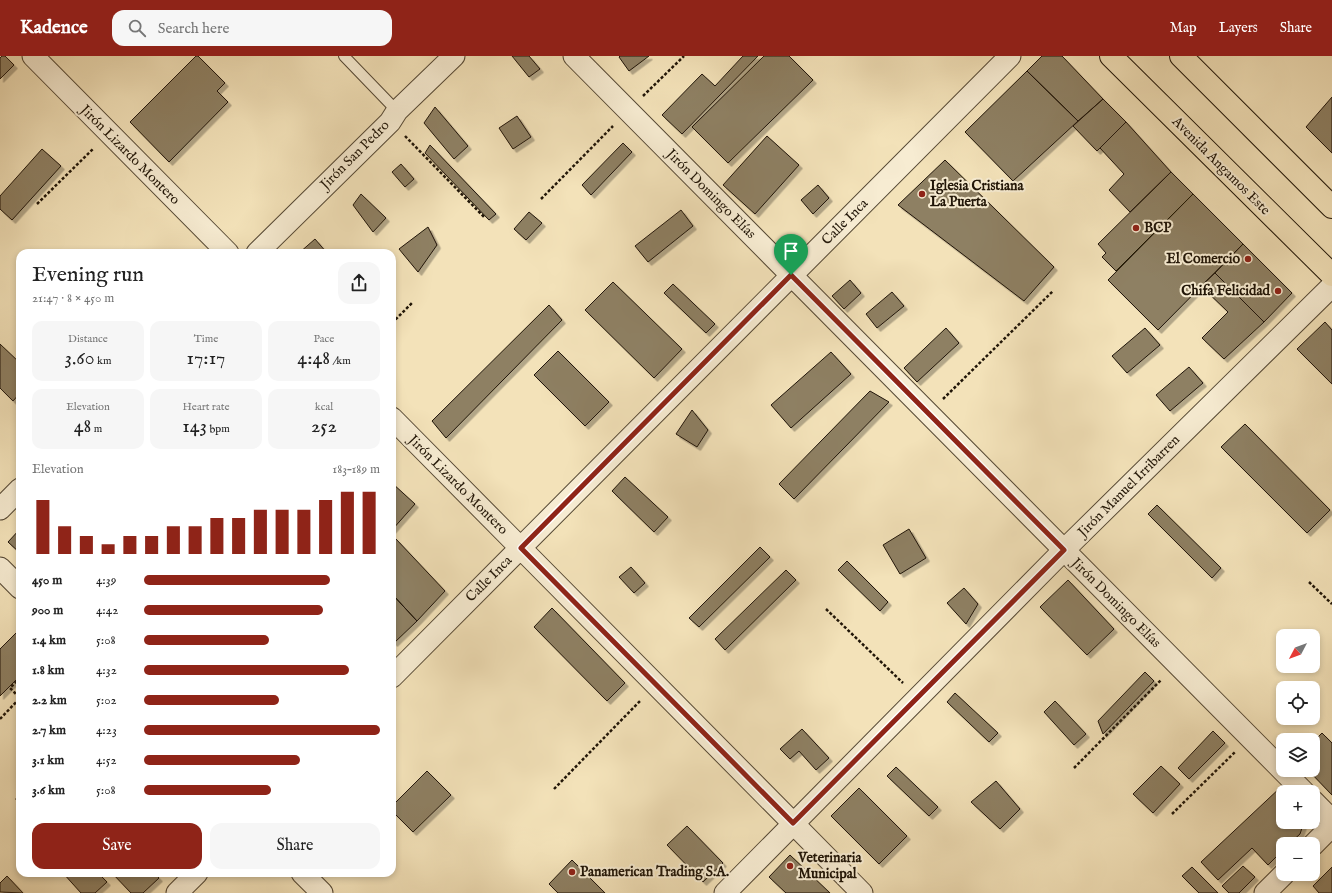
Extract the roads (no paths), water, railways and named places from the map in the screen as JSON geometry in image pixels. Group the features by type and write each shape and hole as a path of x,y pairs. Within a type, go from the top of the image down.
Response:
{"main road":[{"name":"Avenida Angamos Este","path":"1111,56 1332,275"},
{"path":"1181,56 1332,207"}],"street":[{"name":"Jirón Lizardo Montero","path":"33,56 224,249"},
{"name":"Jirón San Pedro","path":"261,249 384,128 454,56"},
{"name":"Jirón Domingo Elías","path":"574,56 1297,785"},
{"name":"Calle Inca","path":"396,673 1010,56"},
{"name":"Jirón Manuel Irribarren","path":"725,893 1064,550 1332,286"},
{"name":"Jirón Lizardo Montero","path":"396,422 862,893"},
{"path":"0,510 16,494"},
{"path":"0,568 16,584"},
{"path":"1320,808 1332,820"},
{"path":"1320,838 1332,826"},
{"path":"177,893 193,877"},
{"path":"306,877 322,893"},
{"path":"1265,893 1277,881"}],"lane":[{"path":"344,56 394,116"}],"place":[{"name":"Iglesia Cristiana La Puerta","path":"922,194"},
{"name":"BCP","path":"1136,228"},
{"name":"El Comercio","path":"1248,259"},
{"name":"Chifa Felicidad","path":"1278,291"},
{"name":"Veterinaria Municipal","path":"790,866"},
{"name":"Panamerican Trading S.A.","path":"572,872"}]}
